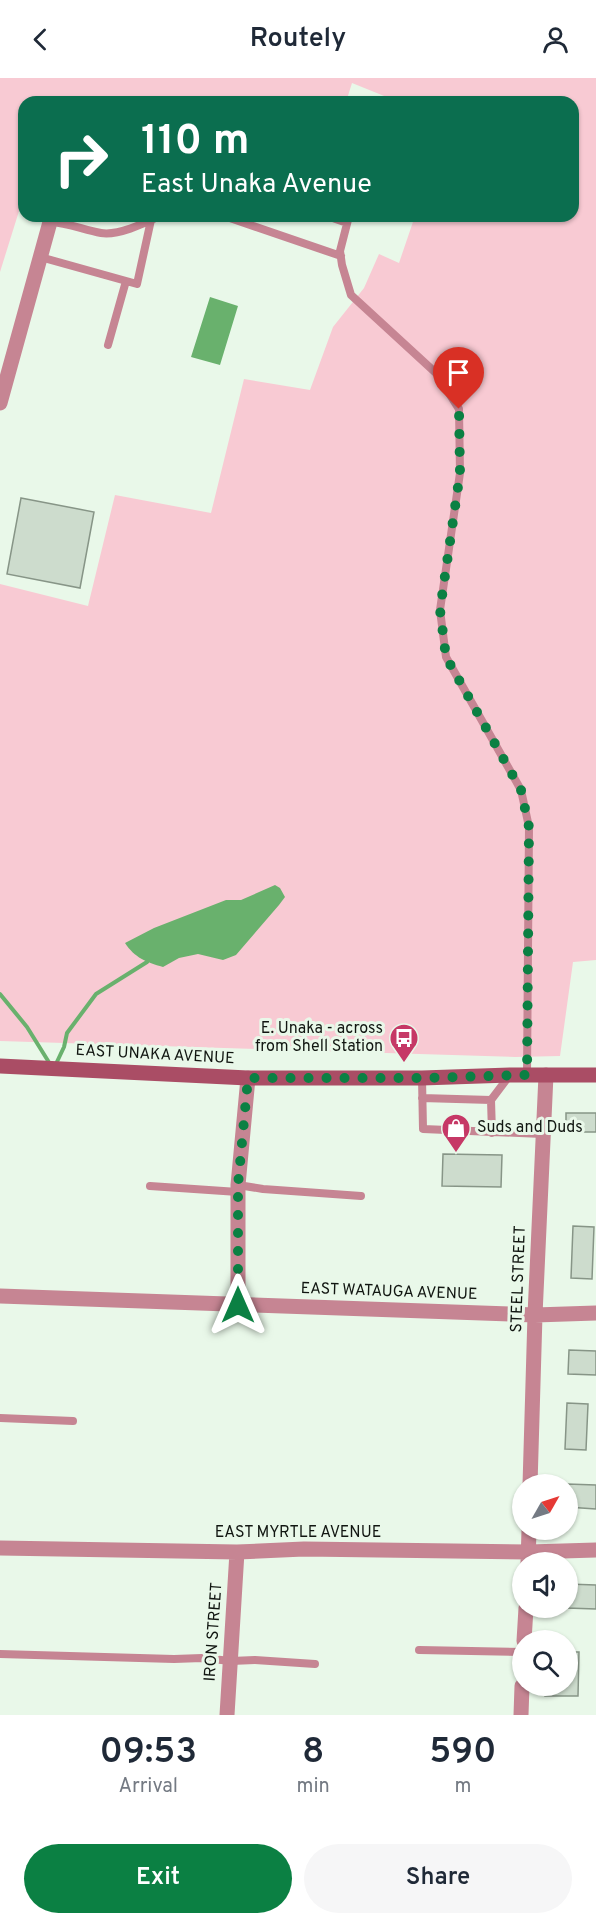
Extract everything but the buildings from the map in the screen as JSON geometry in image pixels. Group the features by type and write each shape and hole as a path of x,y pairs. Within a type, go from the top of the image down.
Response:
{"main road":[{"name":"EAST UNAKA AVENUE","path":"0,1066 248,1078 596,1075"}],"street":[{"path":"0,403 50,222"},
{"name":"STEEL STREET","path":"531,1474 535,1315 546,1075"},
{"path":"238,1305 238,1188 248,1078"},
{"name":"EAST WATAUGA AVENUE","path":"0,1296 535,1315 596,1313"},
{"name":"EAST MYRTLE AVENUE","path":"0,1548 237,1552 304,1549 512,1556"},
{"name":"EAST MYRTLE AVENUE","path":"577,1552 596,1550"},
{"name":"IRON STREET","path":"227,1715 237,1552"},
{"path":"521,1715 522,1696"}],"lane":[{"path":"50,222 66,223 104,234 135,228 147,222"},
{"path":"40,257 137,284 151,222"},
{"path":"242,222 341,256"},
{"path":"347,222 340,251 351,295 437,374 459,409 460,473 440,610 446,657 521,790 529,827 527,1075"},
{"path":"108,345 126,281"},
{"path":"492,1133 491,1100 510,1075"},
{"path":"422,1078 423,1130 543,1134"},
{"path":"422,1098 466,1102 491,1100"},
{"path":"446,1119 446,1130"},
{"path":"465,1120 465,1131"},
{"path":"150,1186 263,1189 361,1196"},
{"path":"0,1418 73,1421"},
{"path":"418,1650 512,1652"},
{"path":"0,1654 255,1660 315,1664"}],"shaded area":[{"path":"0,78 596,78 596,960 573,962 560,1056 515,1057 0,1041 0,584 88,606 115,495 211,513 244,379 310,390 333,327 364,288 379,254 399,263 413,222 579,222 579,96 384,96 352,83 348,96 18,96 18,214 0,272"},
{"path":"210,297 238,306 220,365 191,357"},
{"path":"275,885 280,888 285,897 236,955 223,960 198,954 179,958 163,967 141,959 125,943 154,928 226,900 241,900"}],"waterway":[{"path":"55,1066 64,1047 67,1033 96,994 147,962"},
{"path":"0,994 27,1027 50,1064"}],"place":[{"name":"E. Unaka - across from Shell Station","path":"404,1064"},
{"name":"Suds and Duds","path":"456,1154"}],"route":[{"path":"238,1305 238,1185 248,1078 422,1078 527,1075 529,827 521,790 446,657 440,610 460,473 459,409"}]}
